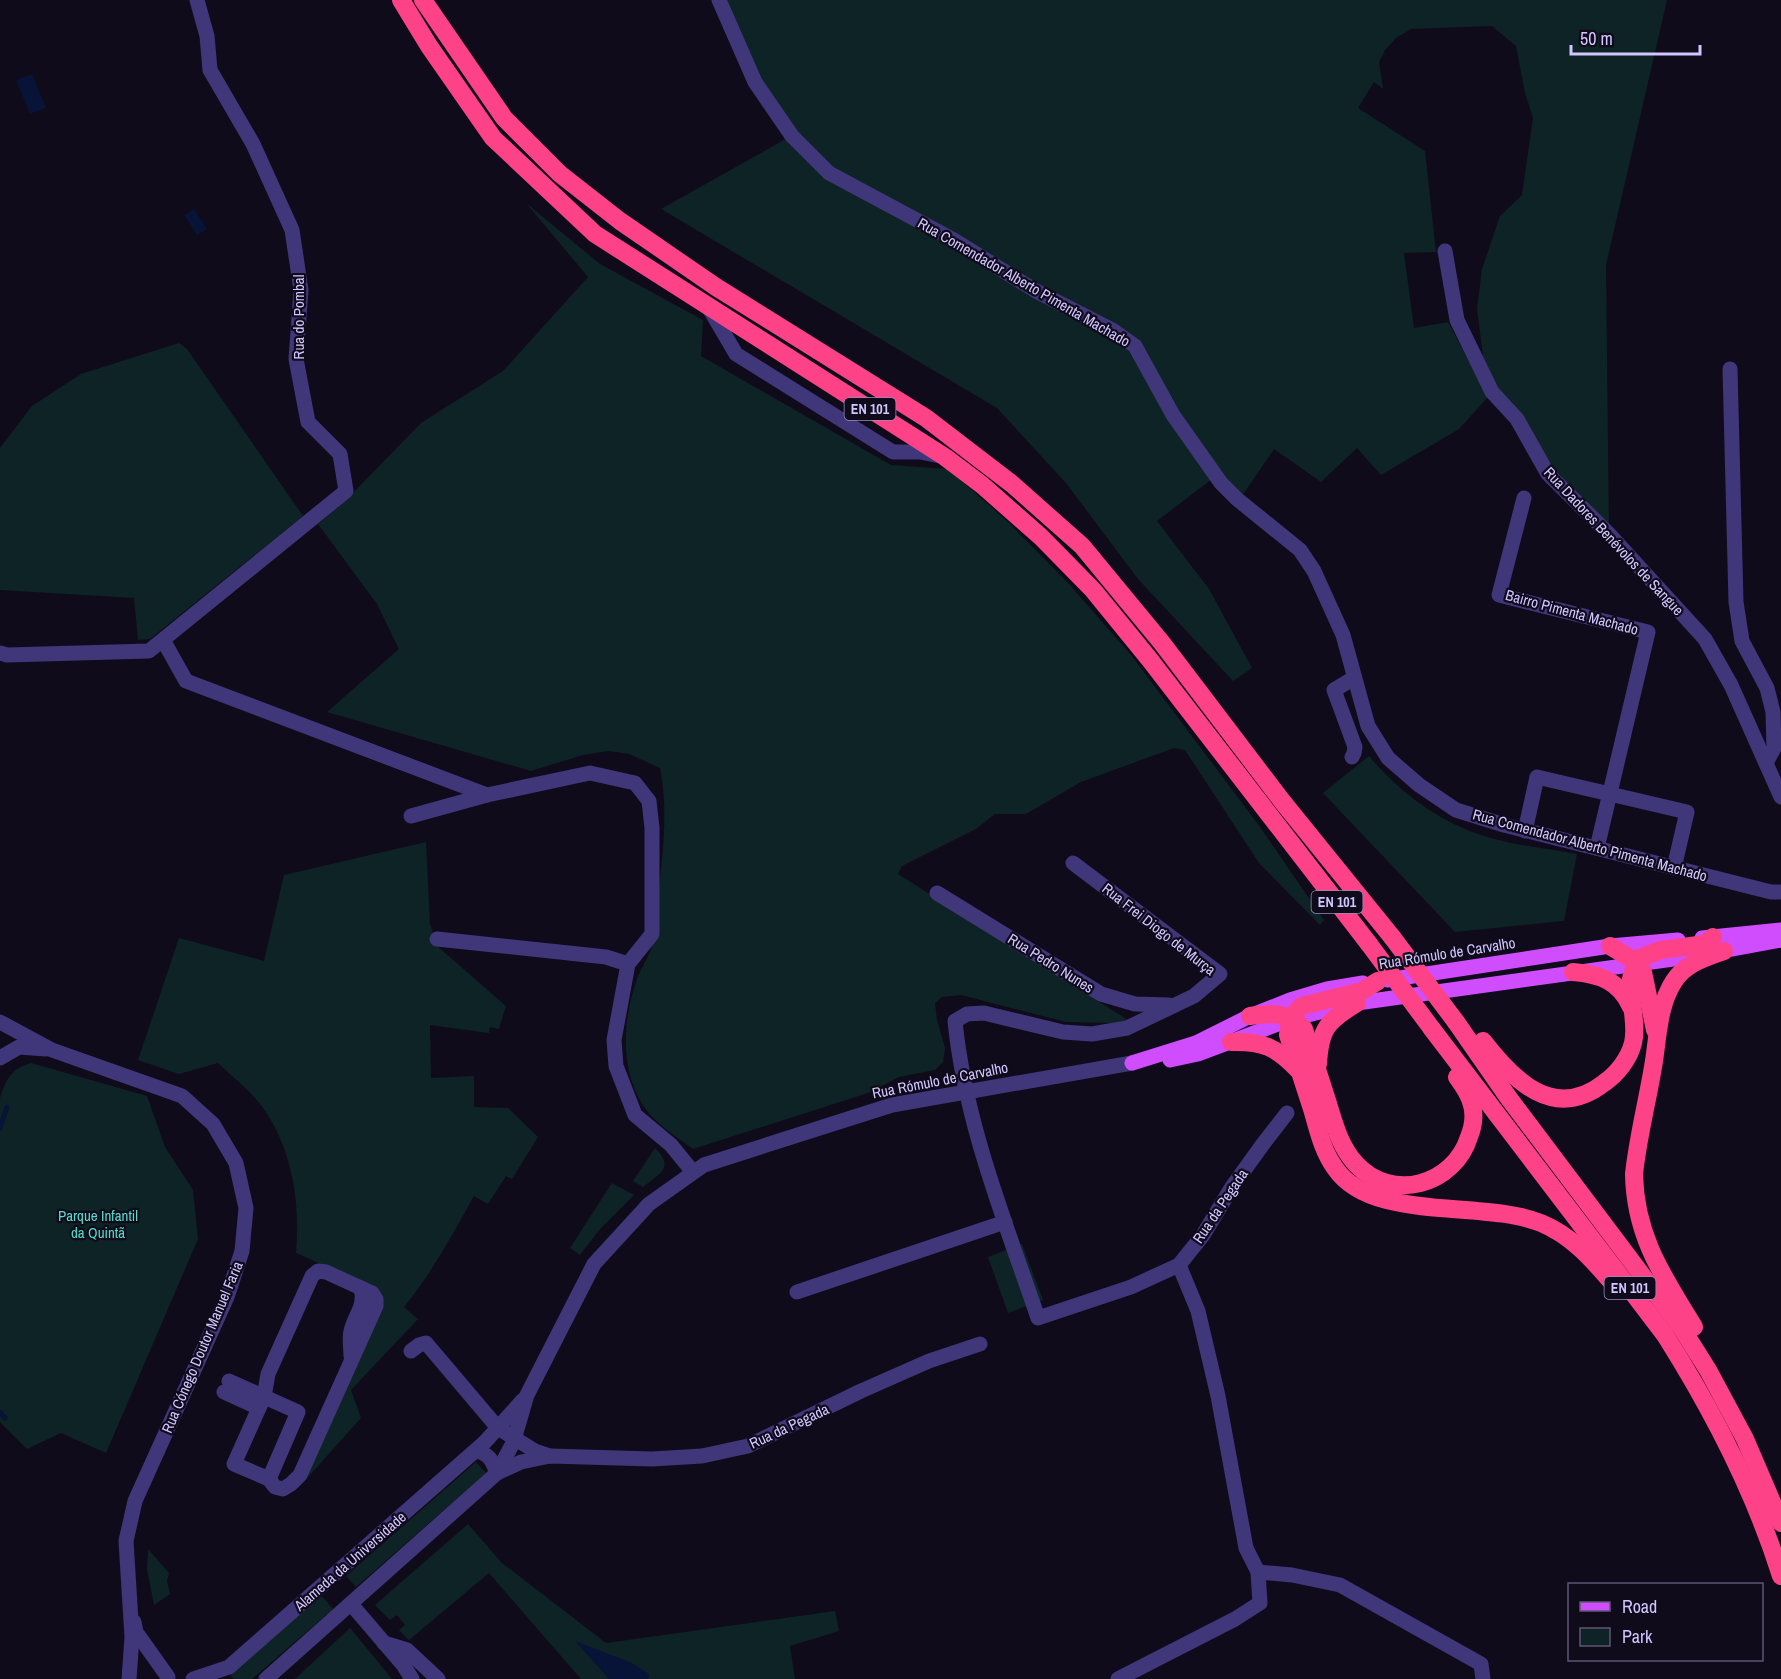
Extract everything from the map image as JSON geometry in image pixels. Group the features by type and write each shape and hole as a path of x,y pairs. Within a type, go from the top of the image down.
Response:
{"highway":[{"name":"EN 101","path":"401,0 429,46 493,138 595,234 945,457 982,485 1041,537 1093,590 1150,660 1369,944 1665,1335 1693,1378 1729,1445 1753,1497 1781,1576"},
{"name":"EN 101","path":"423,0 504,118 560,174 620,222 716,287 926,418 1012,484 1082,546 1162,643 1295,818 1392,937 1456,1022 1508,1097 1681,1327 1708,1370 1745,1439 1781,1522"},
{"path":"1456,1022 1471,1026 1500,1063 1528,1088 1560,1099 1585,1095 1609,1079 1620,1068 1633,1043 1634,1015 1631,979 1640,958 1661,950 1705,944 1713,937"},
{"path":"1610,946 1638,963 1646,979 1656,1038"},
{"path":"1708,1370 1708,1349 1661,1275 1652,1256 1639,1220 1634,1195 1634,1174 1656,1038 1665,999 1674,981 1695,961 1724,951"},
{"path":"1573,972 1591,974 1616,984 1634,1015"},
{"path":"1378,981 1362,991 1302,1006 1295,1011 1291,1019 1288,1035 1309,1071 1347,1152 1357,1166 1390,1184 1405,1186 1435,1178 1451,1166 1466,1148 1473,1126 1472,1106 1464,1087 1435,1047 1432,1029"},
{"path":"1357,1003 1333,1019 1324,1030 1309,1071 1327,1155 1347,1182 1377,1198 1395,1202 1502,1213 1540,1223 1557,1231 1584,1250 1610,1280 1629,1286"},
{"path":"1250,1016 1269,1013 1291,1019"},
{"path":"1231,1042 1248,1042 1272,1048 1309,1071"}],"main road":[{"name":"Rua Rómulo de Carvalho","path":"1132,1064 1196,1043 1250,1016 1327,989 1610,946 1781,930"},
{"name":"Rua Rómulo de Carvalho","path":"1132,1064 1179,1059 1198,1054 1291,1019 1357,1003 1724,951 1781,940"}],"street":[{"name":"Rua do Pombal","path":"0,653 7,655 149,651 346,491 340,454 309,422 296,359 301,290 292,230 253,144 210,70 207,36 197,0"},
{"name":"Rua Comendador Alberto Pimenta Machado","path":"719,0 755,82 792,136 829,173 954,240 1036,291 1114,331 1135,346 1173,415 1221,483 1300,550 1314,571 1342,635 1368,726 1388,758 1403,772 1456,810 1525,831 1771,892 1781,892"},
{"name":"Rua Dadores Benévolos de Sangue","path":"1445,251 1457,320 1492,392 1517,419 1548,474 1609,534 1705,639 1731,685 1781,797"},
{"path":"1730,369 1736,602 1742,641 1767,688 1773,712 1774,748 1766,763"},
{"name":"Bairro Pimenta Machado","path":"1524,498 1499,595 1648,632 1597,848"},
{"path":"163,640 186,681 487,795"},
{"path":"1352,757 1355,747 1334,690 1354,678"},
{"path":"411,816 487,795 590,773 635,783 649,801 652,828 652,934 628,964 614,1040 616,1066 635,1115 671,1145 693,1172"},
{"path":"1525,831 1537,777 1687,812 1674,868"},
{"name":"Rua Frei Diogo de Murça","path":"965,1092 955,1021 967,1014 984,1013 1063,1032 1092,1034 1127,1028 1194,996 1220,974 1073,863"},
{"name":"Rua Pedro Nunes","path":"937,892 1101,994 1135,1004 1175,1005"},
{"path":"437,939 606,957 628,964"},
{"path":"0,1022 52,1050"},
{"path":"0,1059 19,1047 52,1050"},
{"name":"Rua Cónego Doutor Manuel Faria","path":"52,1050 182,1096 213,1124 225,1143 236,1163 246,1208 242,1251 227,1297 135,1502 126,1541 132,1637 129,1679"},
{"name":"Rua Rómulo de Carvalho","path":"527,1395 594,1264 649,1204 704,1165 892,1105 1132,1064"},
{"path":"797,1292 1005,1222 965,1092"},
{"name":"Rua da Pegada","path":"1005,1222 1038,1318 1131,1287 1179,1265 1203,1235 1263,1143 1287,1113"},
{"path":"1118,1679 1260,1603 1258,1572 1246,1548 1218,1396 1198,1311 1179,1265"},
{"path":"318,1271 326,1272 361,1288 362,1305 351,1331 351,1362 300,1475 291,1485 283,1489 275,1487 269,1479 234,1464 261,1402 268,1374 312,1276 318,1271"},
{"path":"411,1351 426,1343 498,1428 535,1451 550,1456"},
{"name":"Rua da Pegada","path":"550,1456 662,1458 702,1456 748,1446 929,1361 980,1344"},
{"path":"226,1387 261,1402 298,1412 269,1479"},
{"path":"266,1679 497,1473 520,1441 522,1433 520,1416 527,1395"},
{"name":"Alameda da Universidade","path":"193,1679 229,1667 476,1451 527,1395"},
{"path":"476,1451 485,1453 492,1459 497,1473"},
{"path":"497,1473 521,1462 550,1456"},
{"path":"1258,1572 1292,1575 1340,1585 1481,1664 1483,1679"},
{"path":"351,1604 404,1666 412,1679"},
{"name":"Rua Cónego Doutor Manuel Faria","path":"130,1608 136,1632 169,1678"},
{"path":"384,1643 384,1658 402,1679"},
{"path":"384,1643 407,1650 438,1679"}],"green space":[{"path":"719,0 1667,0 1606,265 1609,534 1565,486 1525,422 1485,372 1477,309 1482,269 1500,216 1522,195 1533,118 1525,93 1516,46 1492,26 1411,29 1396,38 1385,50 1379,62 1383,89 1374,82 1358,108 1425,151 1436,252 1404,253 1414,328 1448,322 1488,397 1459,429 1381,475 1357,448 1321,482 1274,449 1242,496 1212,479 1157,521 1209,589 1252,668 1233,681 1138,579 1066,483 997,408 661,209 791,136"},
{"path":"526,203 600,264 703,320 701,356 891,465 948,469 1006,520 1069,584 1131,655 1260,827 1324,920 1320,925 1259,863 1185,750 1174,748 1081,782 1026,814 995,814 976,829 902,866 898,874 1128,1020 1113,1023 1066,1022 961,995 942,997 935,1003 945,1048 943,1062 935,1070 899,1077 871,1092 693,1149 657,1122 638,1096 632,1080 628,1064 626,1030 632,995 651,950 654,936 664,836 663,784 660,768 629,754 609,751 583,755 531,771 327,712 399,649 377,604 318,524 345,501 421,423 503,371 588,277"},
{"path":"179,343 187,349 303,516 150,639 138,640 134,598 0,590 0,448 32,406 81,374"},
{"path":"1369,756 1395,784 1410,796 1458,826 1525,846 1577,854 1564,921 1455,932 1323,793"},
{"path":"426,842 430,924 437,946 506,1006 499,1029 490,1027 489,1033 430,1025 431,1078 474,1076 474,1107 508,1108 538,1137 512,1179 506,1176 488,1204 474,1196 433,1267 404,1307 418,1319 351,1390 361,1418 300,1486 383,1303 383,1295 378,1289 296,1253 296,1201 290,1166 278,1133 269,1117 245,1088 218,1063 179,1074 138,1060 179,938 264,961 284,875"},
{"name":"Parque Infantil da Quintã","path":"31,1063 147,1096 165,1147 193,1190 198,1239 106,1453 61,1433 27,1449 0,1422 0,1098 14,1071"},
{"path":"655,1148 664,1161 663,1170 643,1187 633,1181"},
{"path":"612,1183 634,1195 599,1230 580,1255 570,1248"},
{"path":"1022,1244 1043,1300 1008,1313 988,1257"},
{"path":"476,1462 486,1473 356,1587 346,1576"},
{"path":"468,1524 502,1563 606,1643 835,1611 839,1631 790,1646 795,1679 581,1679 489,1573 409,1640 399,1630 405,1625 397,1615 390,1620 375,1605"},
{"path":"148,1549 169,1573 167,1581 170,1594 154,1605 147,1569"},
{"path":"321,1595 333,1609 252,1679 234,1679 229,1674"},
{"path":"350,1628 392,1679 295,1679"}],"water":[{"path":"32,74 46,108 30,114 16,80"},
{"path":"194,209 207,229 197,235 184,215"},
{"path":"575,1641 632,1663 649,1674 648,1679 609,1679"}],"waterway":[{"path":"0,1128 7,1107"},
{"path":"0,1412 5,1418"}]}
